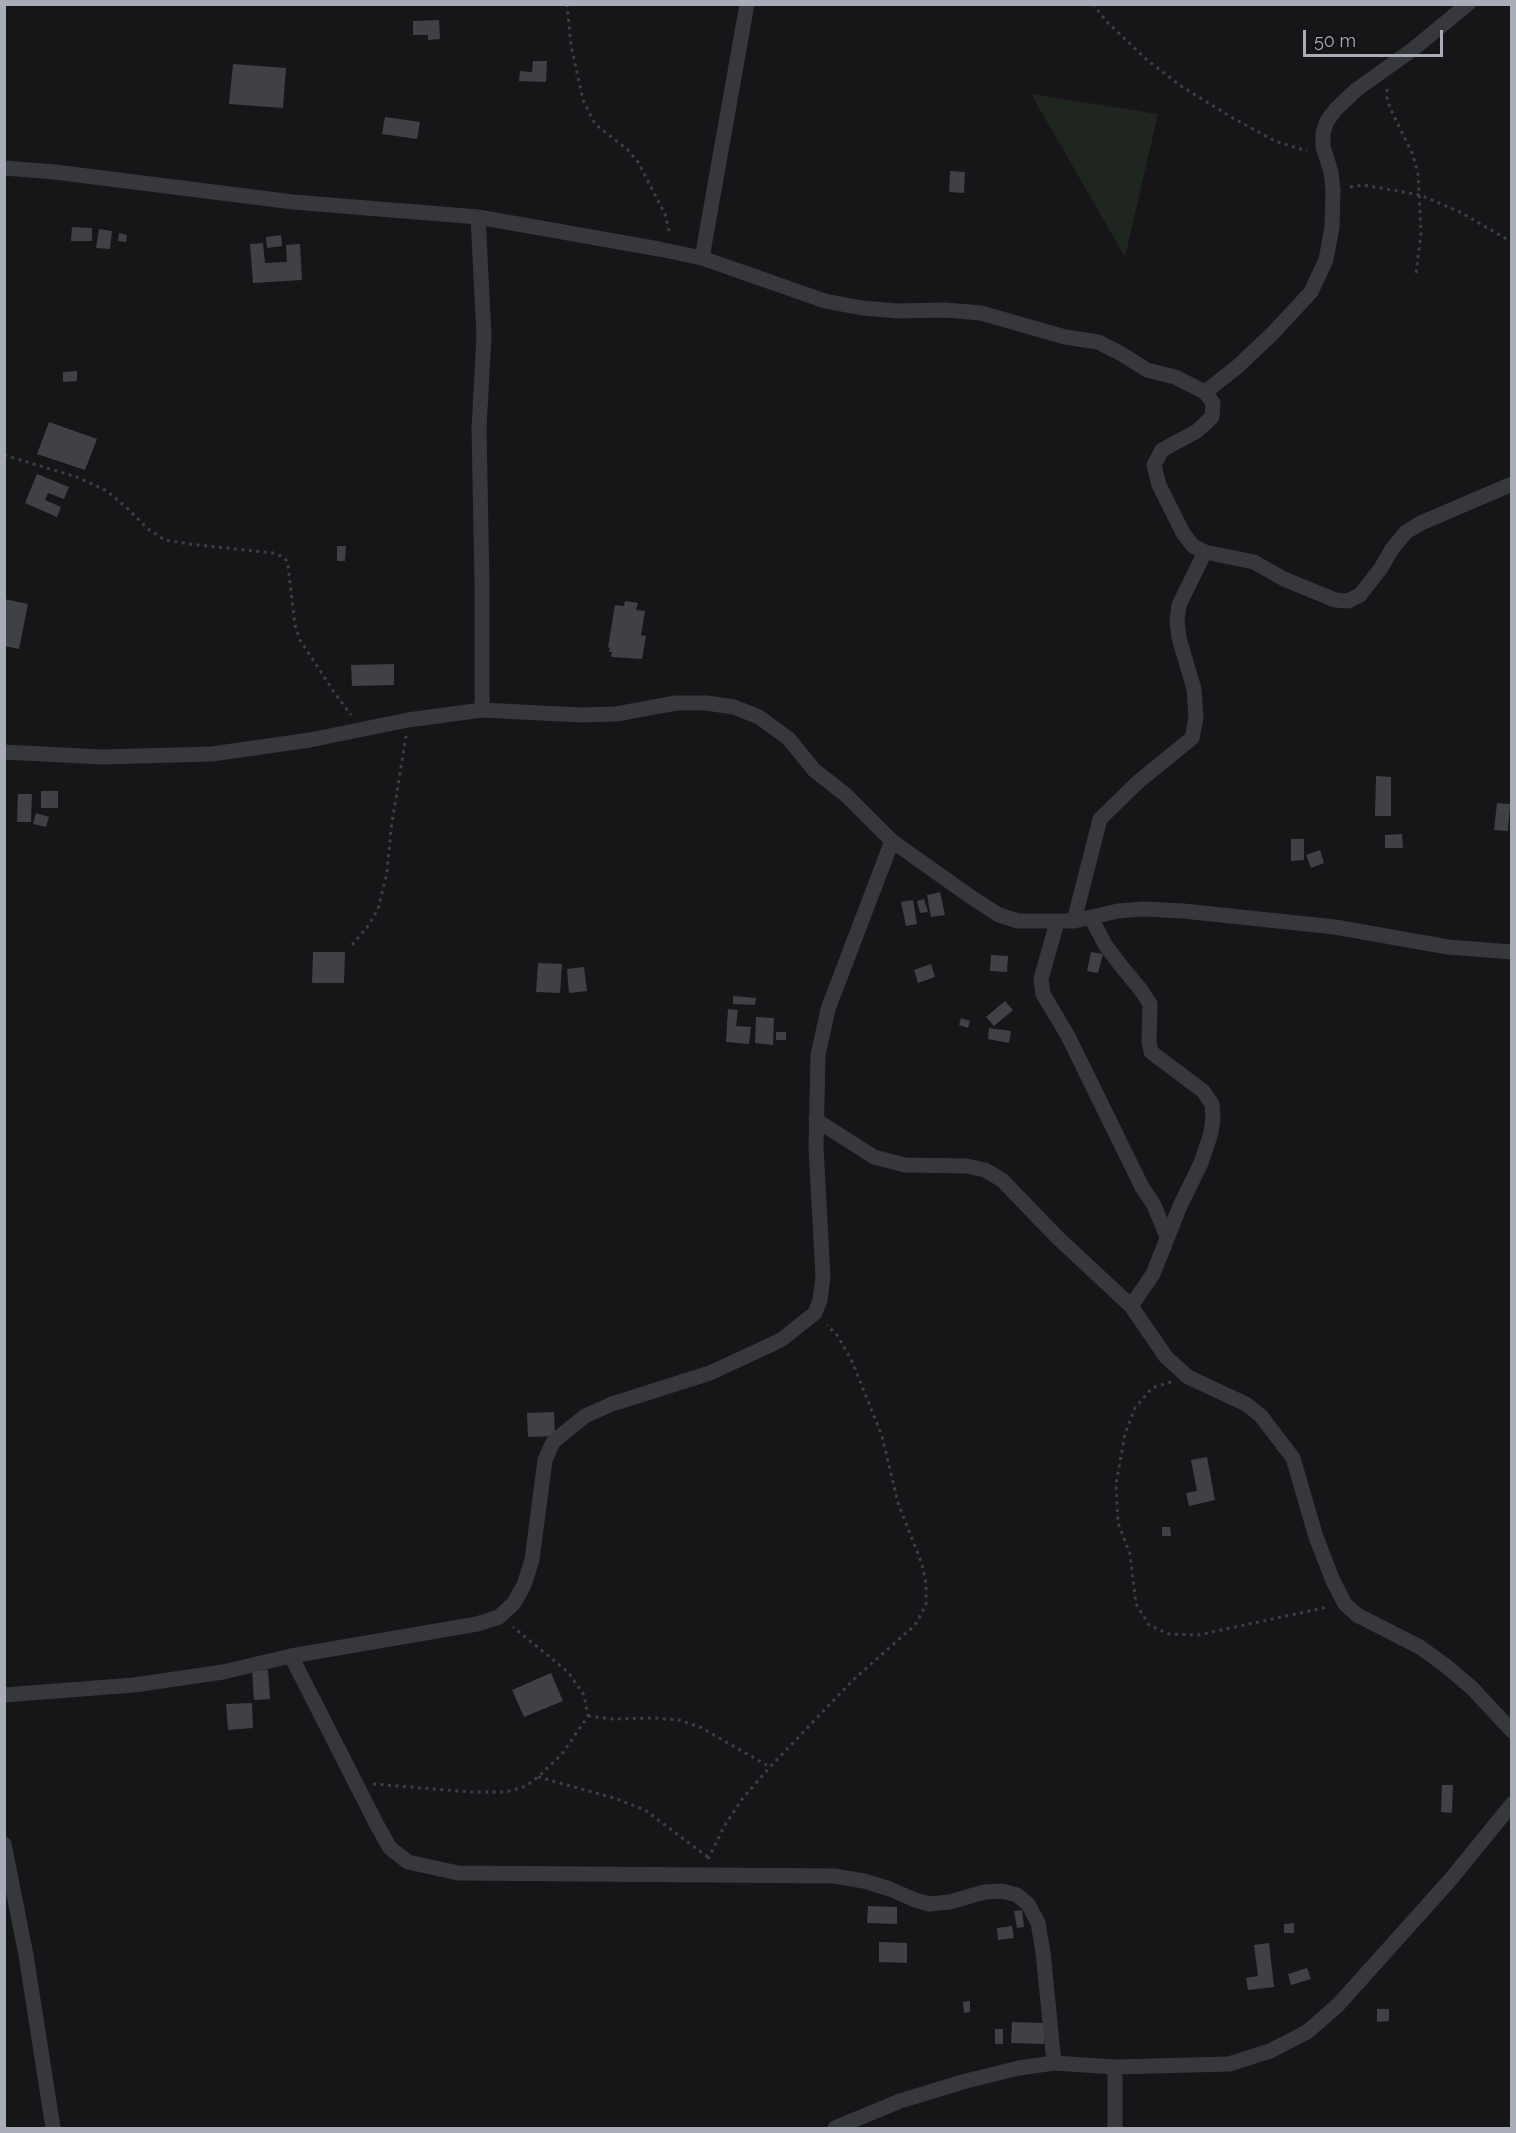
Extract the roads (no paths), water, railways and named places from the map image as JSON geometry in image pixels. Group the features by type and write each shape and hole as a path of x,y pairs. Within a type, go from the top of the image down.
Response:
{"street":[{"path":"702,258 747,4"},
{"path":"1205,392 1237,367 1272,334 1311,292 1326,260 1332,227 1334,190 1323,147 1323,133 1327,121 1356,90 1468,4"},
{"path":"4,168 56,172 293,202 478,217 702,258 825,301 862,308 898,311 945,310 981,313 1065,337 1098,342 1147,370 1175,377 1205,392 1213,403 1212,417 1197,431 1162,450 1154,465 1159,485 1183,533 1193,546 1205,552 1254,561 1284,579 1335,600 1348,601 1359,595 1406,532 1421,523 1512,484"},
{"path":"478,217 484,336 478,428 482,710"},
{"path":"1074,921 1100,819 1138,782 1192,738 1196,718 1194,689 1176,621 1179,605 1205,552"},
{"path":"4,752 102,757 201,754 309,740 408,720 482,710 580,715 616,714 676,703 706,703 734,707 759,717 789,739 814,770 846,795 892,841 970,897 999,915 1018,921 1074,921 1118,911 1183,911 1335,927 1448,947 1512,952"},
{"path":"4,1695 134,1685 223,1672 291,1656 477,1624 499,1617 514,1603 524,1585 532,1560 545,1460 553,1442 585,1416 612,1404 710,1373 781,1340 815,1313 820,1300 823,1277 818,1217 816,1120 818,1055 828,1009 892,841"},
{"path":"1091,918 1106,946 1142,990 1150,1004 1151,1052 1203,1091 1212,1104 1211,1133 1201,1163 1167,1237 1153,1274 1131,1306"},
{"path":"1057,922 1041,980 1042,994 1068,1036 1142,1187 1154,1205 1167,1237"},
{"path":"816,1120 874,1157 905,1165 966,1166 985,1170 1002,1180 1057,1238 1131,1306 1166,1357 1188,1377 1246,1404 1262,1416 1293,1458 1316,1537 1345,1605 1357,1615 1420,1647 1446,1666 1472,1688 1512,1731"},
{"path":"291,1656 390,1848 408,1862 458,1873 834,1876 864,1881 929,1904 950,1902 984,1892 1002,1891 1017,1895 1028,1904 1038,1923 1045,1963 1054,2063"},
{"path":"835,2128 900,2102 966,2081 1019,2068 1054,2063 1115,2067 1229,2064 1270,2051 1307,2032 1338,2004 1451,1879 1512,1804"},
{"path":"4,1844 26,1955 53,2128"},
{"path":"1115,2067 1115,2128"}]}
